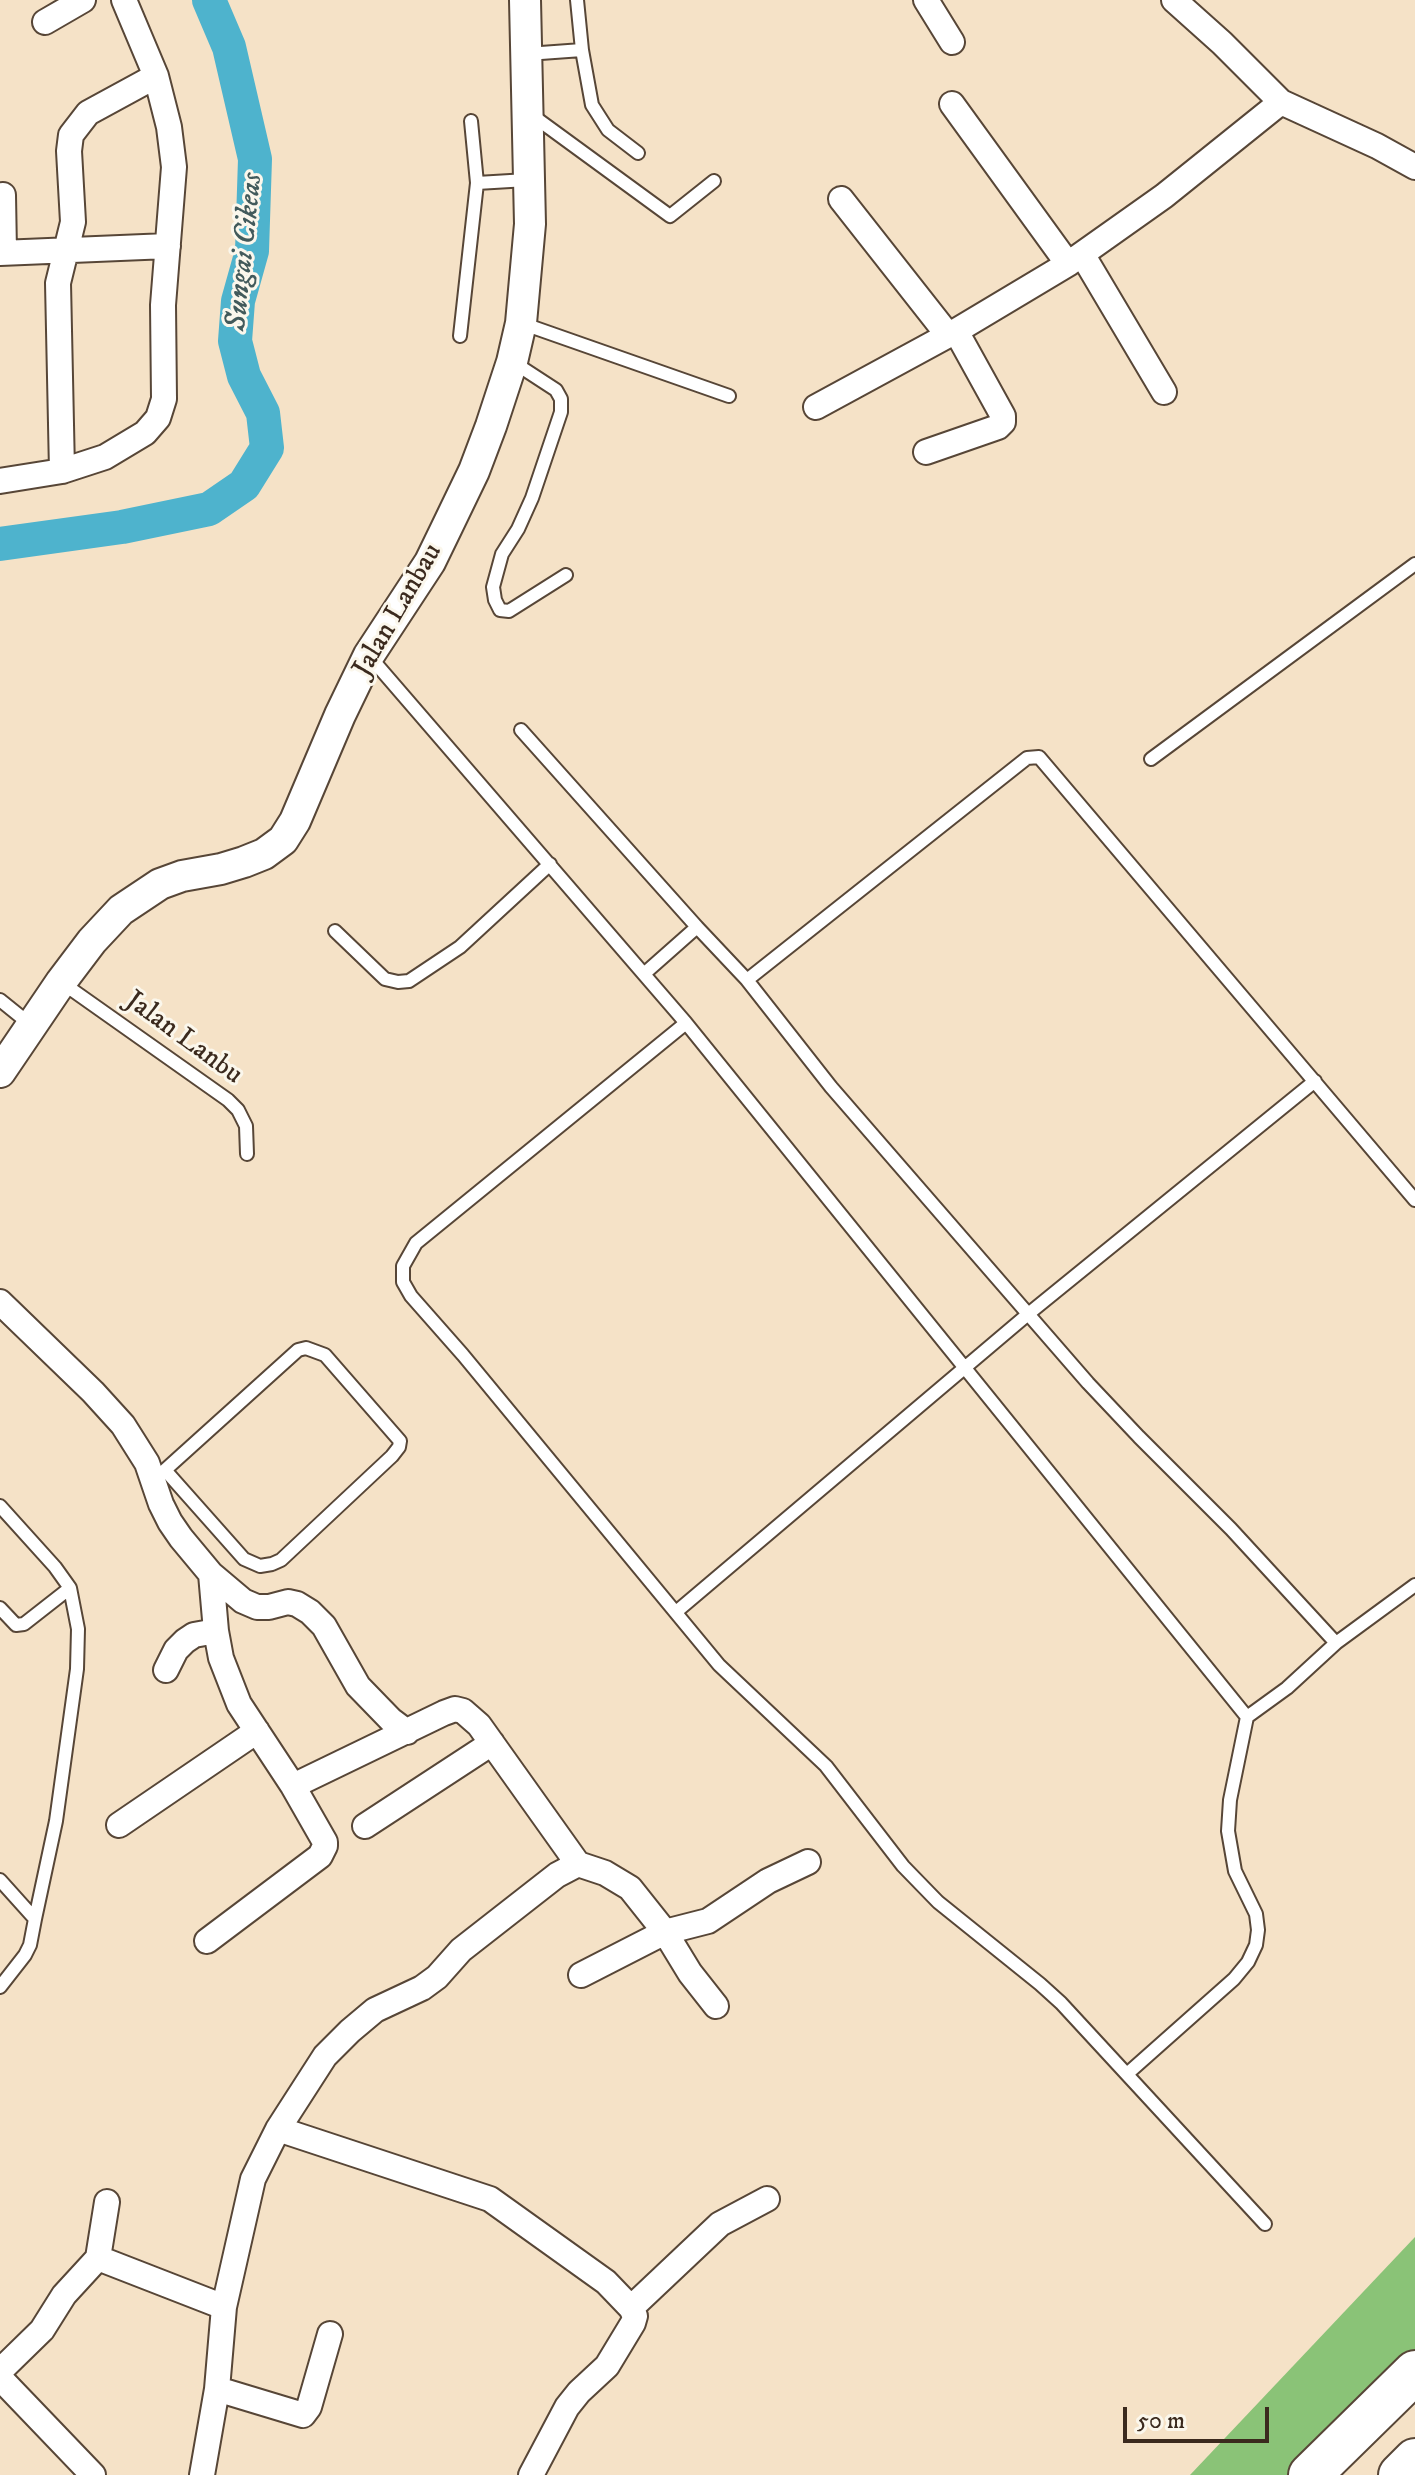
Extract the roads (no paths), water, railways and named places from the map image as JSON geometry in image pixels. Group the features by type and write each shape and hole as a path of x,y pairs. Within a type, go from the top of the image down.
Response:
{"highway":[{"path":"1310,2475 1415,2372"},
{"path":"1400,2475 1415,2460"}],"street":[{"path":"45,22 83,0"},
{"path":"0,481 62,471 105,457 145,433 158,418 164,399 163,305 174,167 169,127 156,76 124,0"},
{"name":"Jalan Lanbau","path":"0,1072 61,982 92,941 121,910 144,893 182,876 244,862 264,854 283,840 295,821 369,655 430,562 474,471 512,362 521,323 530,224 525,0"},
{"path":"926,0 952,42"},
{"path":"1174,0 1281,102 1415,167"},
{"path":"62,471 58,283 73,222 71,135 88,113 156,76"},
{"path":"816,407 952,333 1075,259 1164,196 1281,102"},
{"path":"952,104 1075,259 1164,392"},
{"path":"3,195 2,252 168,246"},
{"path":"841,199 952,333 1003,416 1003,422 998,427 926,452"},
{"path":"0,1302 123,1425 159,1476 161,1504 170,1522 211,1574 243,1601 257,1607 288,1602 310,1612 324,1626 358,1686 407,1732"},
{"path":"207,1941 323,1852 325,1842 293,1786 239,1704 221,1658 211,1574"},
{"path":"166,1670 176,1650 185,1641 194,1635 216,1631"},
{"path":"293,1786 455,1709 468,1715 492,1743 578,1864 605,1873 630,1888 716,2006"},
{"path":"119,1825 257,1731"},
{"path":"365,1826 492,1743"},
{"path":"581,1975 665,1932 708,1921 768,1881 808,1862"},
{"path":"202,2475 217,2389 224,2307 253,2179 278,2129 325,2056 350,2031 375,2010 429,1982 461,1950 557,1875 578,1864"},
{"path":"278,2129 490,2199 606,2282 631,2308 635,2316 633,2323 607,2366 567,2407 531,2475"},
{"path":"631,2308 720,2224 767,2199"},
{"path":"0,2371 42,2330 64,2295 98,2258 107,2202"},
{"path":"98,2258 224,2307"},
{"path":"217,2389 303,2415 309,2407 330,2334"},
{"path":"0,2378 93,2475"}],"lane":[{"path":"577,0 592,105 608,130 638,153"},
{"path":"527,54 582,50"},
{"path":"527,111 670,216 714,181"},
{"path":"460,336 477,183 471,121"},
{"path":"477,183 530,180"},
{"path":"521,323 729,396"},
{"path":"512,362 556,390 561,399 561,412 532,498 502,554 493,587 495,600 500,610 509,611 566,575"},
{"path":"1151,759 1415,564"},
{"path":"369,655 645,973 1247,1717"},
{"path":"521,730 747,980 831,1087 1027,1315 1336,1643"},
{"path":"747,980 1027,758 1034,756 1042,759 1415,1200"},
{"path":"335,931 385,979 409,981 460,947 550,864"},
{"path":"645,973 697,927"},
{"name":"Jalan Lanbu","path":"61,982 228,1100 238,1110 246,1126 247,1154"},
{"path":"0,1000 31,1025"},
{"path":"686,1023 416,1243 403,1266 403,1282 411,1296 719,1665 826,1766 903,1866 938,1902 1051,1993 1265,2224"},
{"path":"676,1612 1027,1315 1315,1081"},
{"path":"306,1348 325,1355 400,1441 392,1456 281,1560 260,1566 244,1559 159,1476 298,1350 306,1348"},
{"path":"0,1506 64,1578 70,1588 78,1629 77,1669 56,1821 30,1945 0,1987"},
{"path":"1127,2074 1234,1979 1248,1962 1256,1945 1256,1914 1235,1871 1228,1831 1230,1800 1247,1717 1287,1688 1336,1643 1415,1585"},
{"path":"0,1608 16,1625 24,1624 70,1588"},
{"path":"0,1880 35,1919"}],"waterway":[{"name":"Sungai Cikeas","path":"0,544 122,527 209,509 244,485 267,448 263,413 244,376 235,341 238,301 252,251 255,159 229,47 209,0"}]}
